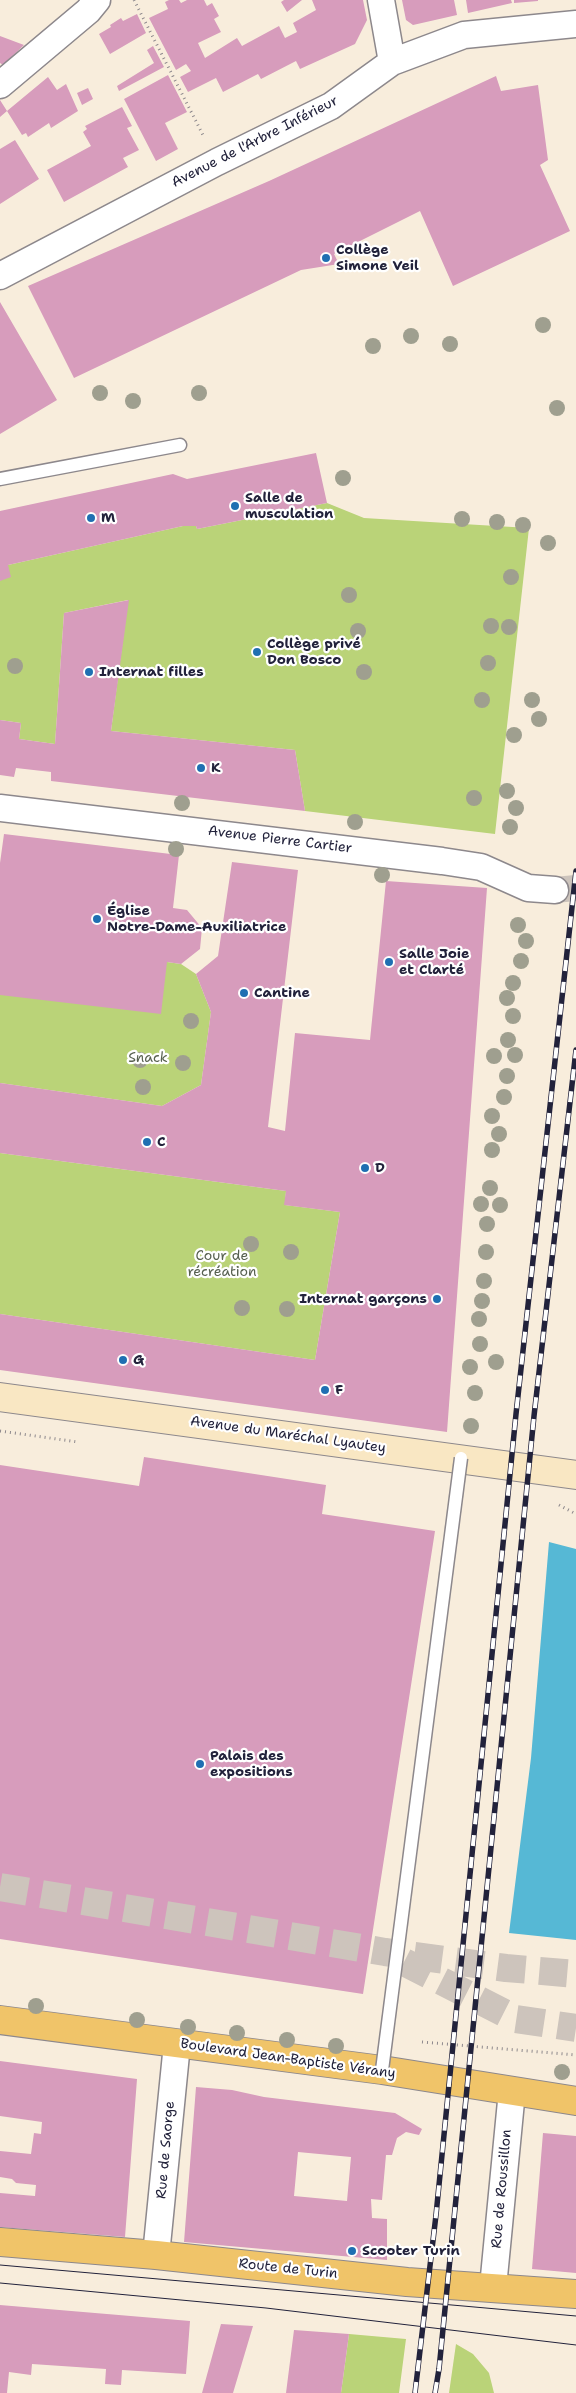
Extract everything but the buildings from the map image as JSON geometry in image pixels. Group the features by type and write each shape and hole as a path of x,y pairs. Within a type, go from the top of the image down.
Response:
{"main road":[{"name":"Avenue du Maréchal Lyautey","path":"0,1397 576,1474"},
{"name":"Boulevard Jean-Baptiste Vérany","path":"0,2020 382,2070 576,2101"},
{"name":"Route de Turin","path":"0,2242 156,2255 407,2282 576,2294"}],"street":[{"path":"0,85 88,11 97,0"},
{"path":"382,0 392,62"},
{"name":"Avenue de l'Arbre Inférieur","path":"0,276 217,162 331,106 392,62 464,35 576,24"},
{"name":"Avenue Pierre Cartier","path":"0,808 442,861 481,867 528,888 556,890"},
{"name":"Rue de Saorge","path":"156,2255 177,2044"},
{"name":"Rue de Roussillon","path":"493,2287 512,2091"}],"lane":[{"path":"0,479 180,445"},
{"path":"382,2070 458,1500 461,1458"}],"path":[{"path":"134,0 217,162"},
{"path":"382,2070 414,2042 576,2055"}],"green space":[{"name":"Collège privé Don Bosco","path":"327,503 364,518 529,528 495,834 305,811 295,750 111,731 128,600 64,613 55,744 19,739 21,723 0,720 0,581 8,565 183,526 196,526 197,529"},
{"name":"Snack","path":"167,962 181,964 196,974 211,1012 201,1085 162,1106 0,1083 0,995"},
{"name":"Cour de récréation","path":"0,1153 286,1191 285,1205 340,1212 315,1360 0,1314"},
{"path":"349,2334 406,2339 399,2393 341,2393"},
{"path":"456,2344 473,2354 489,2373 494,2393 449,2393"}],"water":[{"path":"549,1542 576,1549 576,1940 509,1933 531,1758"}],"tunnel":[{"path":"555,890 576,888"},
{"path":"0,1887 385,1952 506,1968 576,1974"},
{"path":"404,1962 516,2019 576,2028"}],"tram line":[{"path":"0,2265 576,2316"},
{"path":"0,2283 266,2308 576,2345"}],"railway":[{"path":"415,2393 436,2215 516,1414 576,871"},
{"path":"435,2393 439,2369 534,1416 576,1050"}],"place":[{"name":"Collège Simone Veil","path":"326,258"},
{"name":"Salle de musculation","path":"235,506"},
{"name":"M","path":"91,518"},
{"name":"Collège privé Don Bosco","path":"257,652"},
{"name":"Internat filles","path":"89,672"},
{"name":"K","path":"201,768"},
{"name":"Église Notre-Dame-Auxiliatrice","path":"97,919"},
{"name":"Salle Joie et Clarté","path":"389,962"},
{"name":"Cantine","path":"244,993"},
{"name":"C","path":"147,1142"},
{"name":"D","path":"365,1168"},
{"name":"Internat garçons","path":"437,1299"},
{"name":"G","path":"123,1360"},
{"name":"F","path":"325,1390"},
{"name":"Palais des expositions","path":"200,1764"},
{"name":"Scooter Turin","path":"352,2251"}]}
